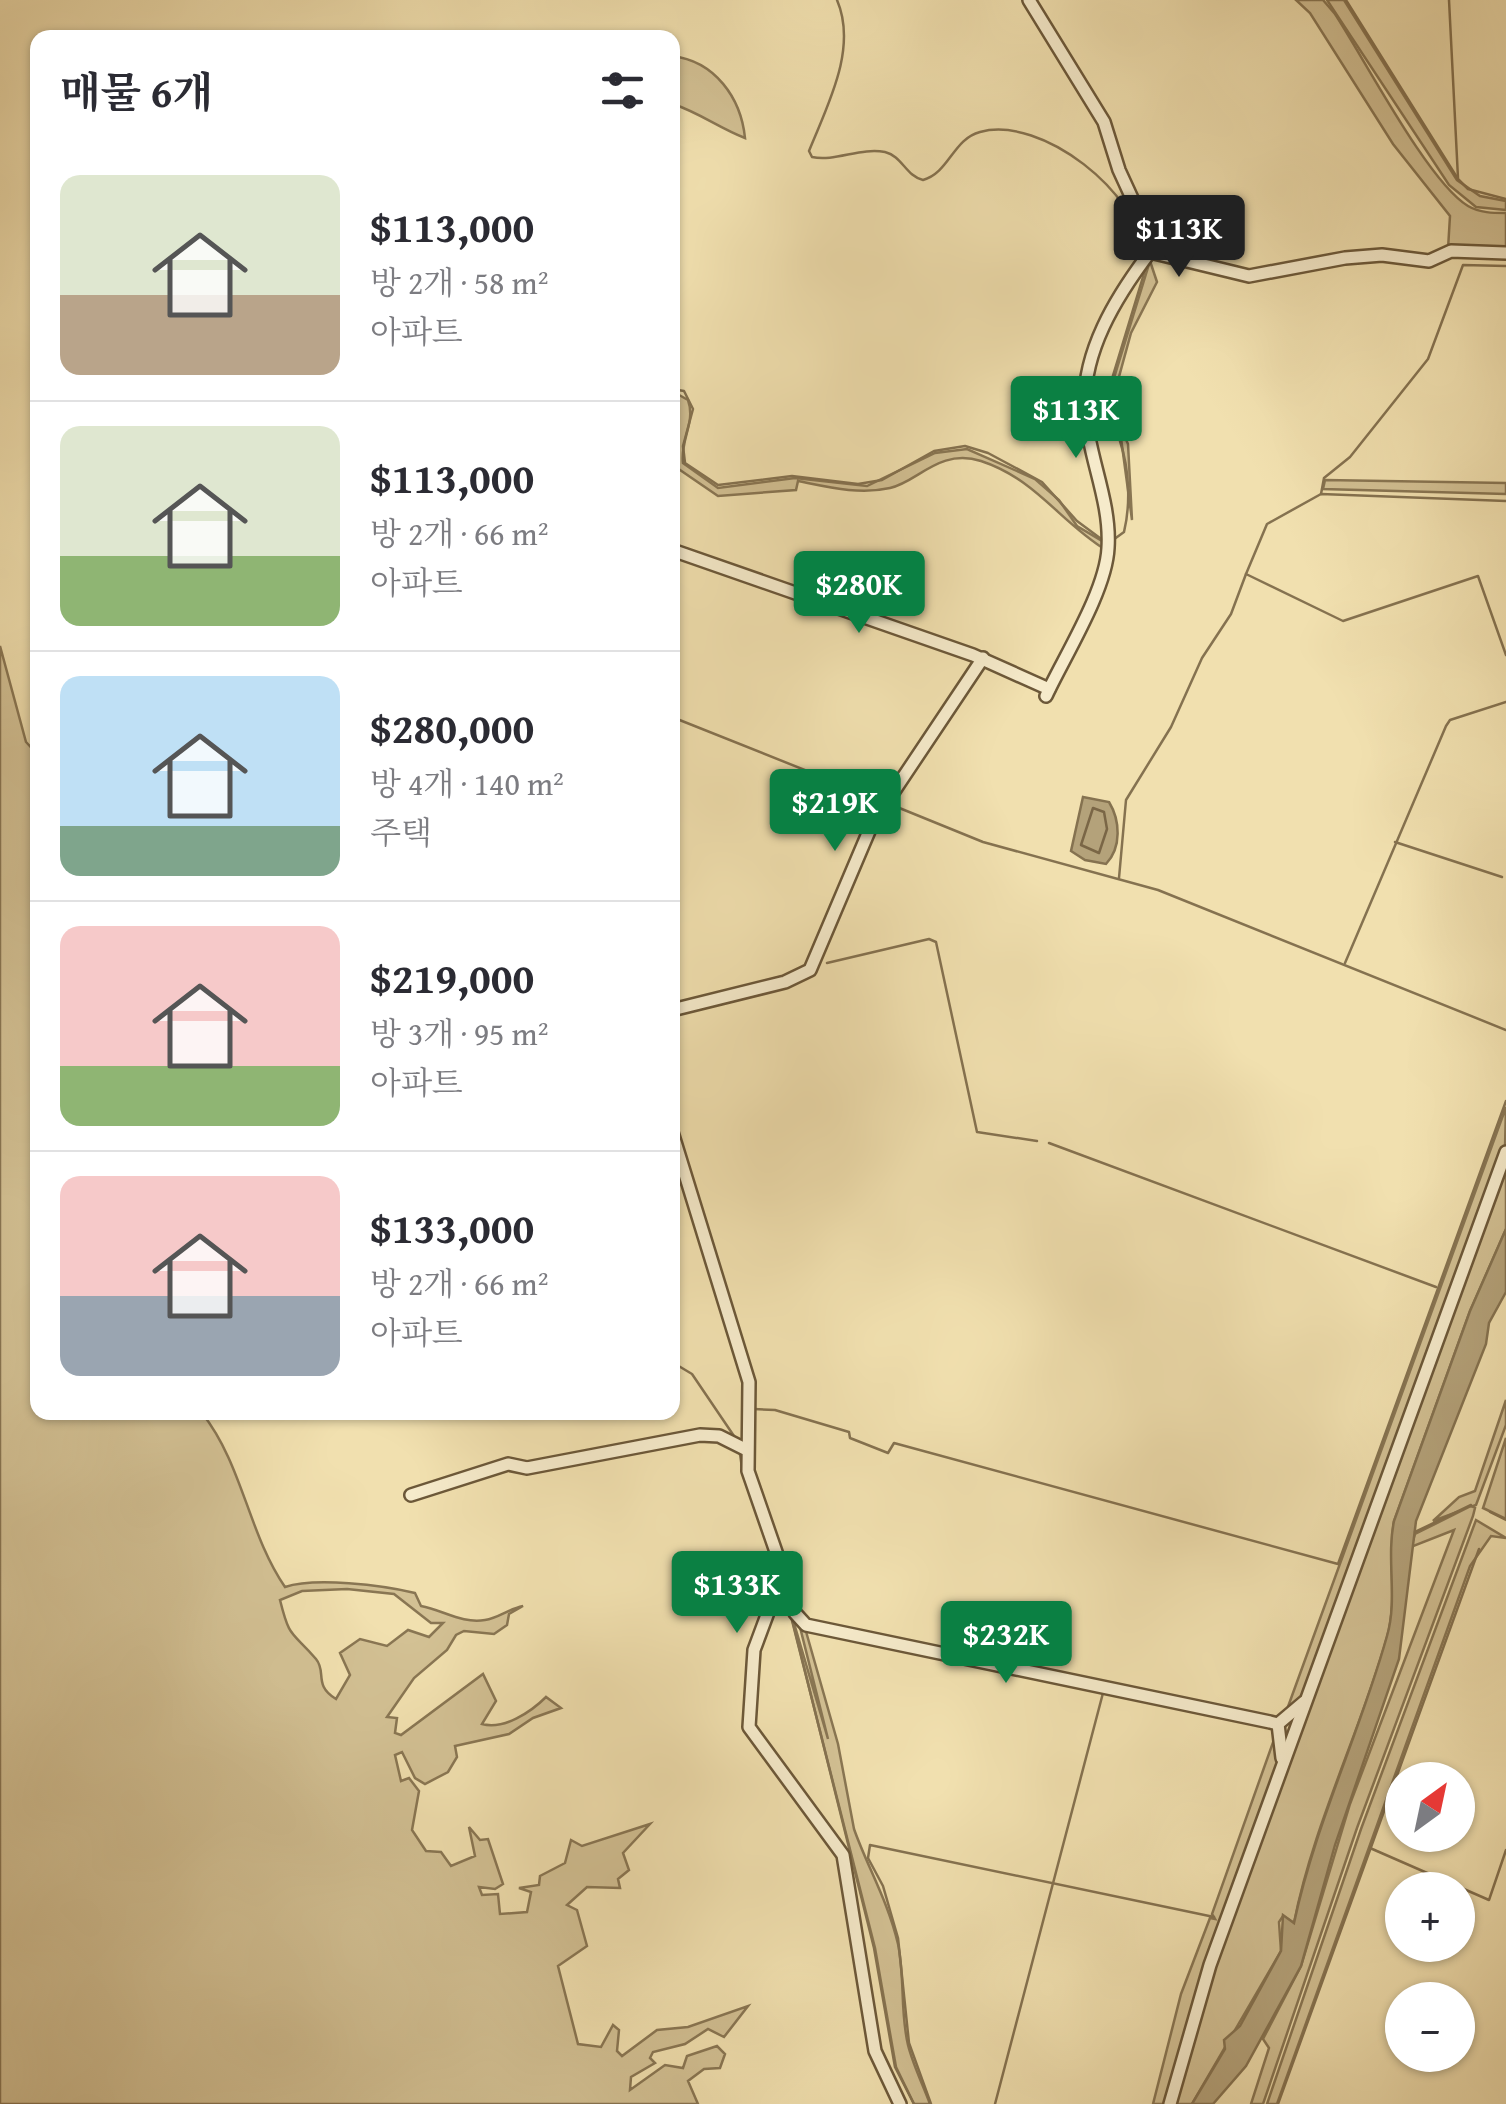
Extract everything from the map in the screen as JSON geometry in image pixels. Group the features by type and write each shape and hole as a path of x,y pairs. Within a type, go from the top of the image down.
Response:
{"street":[{"path":"680,552 746,572 983,658 1047,693 1106,566 1109,547 1085,414 1092,363 1111,308 1150,252 1147,231 1118,170 1104,122 1029,0"},
{"path":"1150,252 1248,276 1345,258 1382,255 1429,261 1451,251 1506,253"},
{"path":"680,1008 785,982 810,970 868,832 983,658"},
{"path":"1170,2104 1210,1965 1506,1152"},
{"path":"680,1158 749,1382 748,1471 796,1612 806,1625 1278,1724"},
{"path":"411,1495 508,1464 527,1468 700,1435 719,1436 747,1450"},
{"path":"782,1572 754,1650 749,1727 843,1856 876,2052 900,2104"},
{"path":"1278,1724 1306,1700"},
{"path":"1278,1724 1282,1768"}],"shaded area":[{"path":"1296,0 1323,0 1335,14 1397,118 1452,193 1473,208 1506,213 1506,250 1448,249 1450,216 1393,144 1310,13"},
{"path":"1327,0 1344,0 1457,180 1480,196 1506,201 1506,210 1476,207 1449,185"},
{"path":"680,58 701,65 723,84 738,109 745,138 727,130 680,107"},
{"path":"1150,261 1157,282 1131,333 1111,406 1128,444 1132,520 1121,438 1108,421 1106,404"},
{"path":"680,396 688,400 690,408 683,463 718,488 795,478 867,486 935,453 967,449 1035,479 1059,500 1077,526 1107,544 1106,550 1017,479 966,458 941,462 900,485 878,490 798,481 796,490 718,496 680,470"},
{"path":"1325,480 1506,483 1506,494 1323,489"},
{"path":"0,646 30,746 30,1420 207,1420 227,1455 262,1544 285,1587 331,1582 401,1590 415,1593 421,1606 477,1621 523,1606 509,1614 507,1625 494,1634 464,1631 456,1635 447,1650 414,1678 387,1717 397,1718 395,1733 401,1735 483,1674 496,1701 482,1724 508,1722 546,1697 561,1708 533,1718 509,1734 455,1746 457,1757 448,1772 425,1784 415,1778 402,1752 395,1755 401,1781 409,1778 419,1791 412,1830 426,1851 441,1852 451,1866 475,1856 469,1827 480,1840 488,1839 503,1884 495,1889 479,1887 482,1895 498,1894 500,1914 527,1912 531,1892 519,1888 539,1885 540,1876 565,1863 571,1840 582,1846 650,1824 623,1853 629,1870 618,1879 620,1888 587,1887 567,1905 577,1910 587,1946 558,1966 578,2044 601,2047 613,2025 619,2030 617,2051 622,2056 657,2030 688,2027 748,2006 724,2037 708,2029 685,2044 653,2052 650,2058 655,2063 631,2077 630,2090 665,2065 683,2068 687,2056 717,2046 725,2054 720,2068 704,2069 688,2081 698,2104 0,2104","holes":["347,1589 394,1594 431,1623 443,1623 429,1637 408,1630 387,1646 360,1639 340,1653 350,1675 336,1699 322,1684 316,1659 289,1629 280,1600 302,1591"]},
{"path":"1506,1107 1505,1147 1302,1698 1285,1715"},
{"path":"1506,1160 1506,1229 1470,1311 1394,1521 1392,1608 1387,1637 1313,1850 1294,1923 1283,1916 1279,1922 1281,1951 1192,2104 1173,2104 1213,1966"},
{"path":"1506,1400 1506,1425 1476,1505 1433,1521 1459,1497 1475,1491"},
{"path":"1506,1438 1506,1519 1483,1508"},
{"path":"1471,1506 1475,1508 1473,1516 1357,1828 1263,2104 1251,2104 1269,2048 1263,2039 1301,1966 1350,1804 1454,1530 1411,1547 1415,1534"},
{"path":"1476,1520 1506,1538 1491,1536 1470,1566 1400,1762 1386,1762"},
{"path":"784,1589 828,1739 800,1627 805,1628 838,1744 854,1829 894,1928 908,2045 930,2104 914,2104 896,2067 875,1948"},
{"path":"1276,1734 1278,1770 1166,2104 1153,2104 1181,1994 1210,1918 1215,1919 1212,1914"},
{"path":"1385,1765 1385,1803 1277,2104 1267,2104"}],"water":[{"path":"1083,797 1109,802 1115,817 1117,842 1106,864 1085,860 1071,851"},
{"path":"1506,1229 1506,1292 1489,1323 1486,1344 1416,1521 1399,1659 1335,1845 1301,1966 1246,2066 1213,2104 1192,2104 1225,2049 1224,2040 1240,2026 1281,1951 1283,1915 1294,1923 1314,1850 1387,1636 1392,1608 1394,1521 1470,1311"}],"waterway":[{"path":"837,0 843,19 842,57 809,151 812,157 885,152 923,180 939,171 963,141 980,132 1005,130 1031,135 1084,164 1106,185 1125,207 1138,231 1143,254"},
{"path":"1346,0 1458,179 1468,189 1506,199"},
{"path":"1449,0 1458,178"},
{"path":"1321,494 1324,478 1350,457 1428,359 1463,265 1506,266"},
{"path":"1113,540 1124,532 1128,486 1120,441 1107,420 1104,405 1146,267"},
{"path":"680,390 693,409 683,446 685,463 718,485 792,476 858,484 882,480 934,451 965,446 988,453 1042,482 1077,521 1104,541"},
{"path":"1246,574 1267,524 1321,494 1506,501"},
{"path":"1119,878 1126,800 1171,727 1202,658 1231,614 1246,574 1343,621 1478,576 1506,655"},
{"path":"1345,963 1446,726 1450,720 1506,702"},
{"path":"680,720 880,800"},
{"path":"892,805 983,842 1158,890 1506,1030"},
{"path":"1395,842 1502,877"},
{"path":"827,963 929,939 936,942 977,1132 1037,1141"},
{"path":"754,1409 775,1410 849,1432 850,1438 888,1453 894,1443 1338,1564 1506,1101"},
{"path":"1049,1143 1436,1287"},
{"path":"680,1367 692,1374 736,1439"},
{"path":"740,1454 742,1468"},
{"path":"744,1476 751,1496"},
{"path":"1415,1532 1471,1505"},
{"path":"1490,1512 1506,1520"},
{"path":"1278,2104 1479,1549"},
{"path":"791,1615 874,1948 895,2067 914,2104"},
{"path":"995,2104 1103,1693"},
{"path":"931,2104 909,2043 898,1938 883,1886 868,1858 870,1845 1214,1917"},
{"path":"1370,1848 1489,1900 1506,1850"}]}
